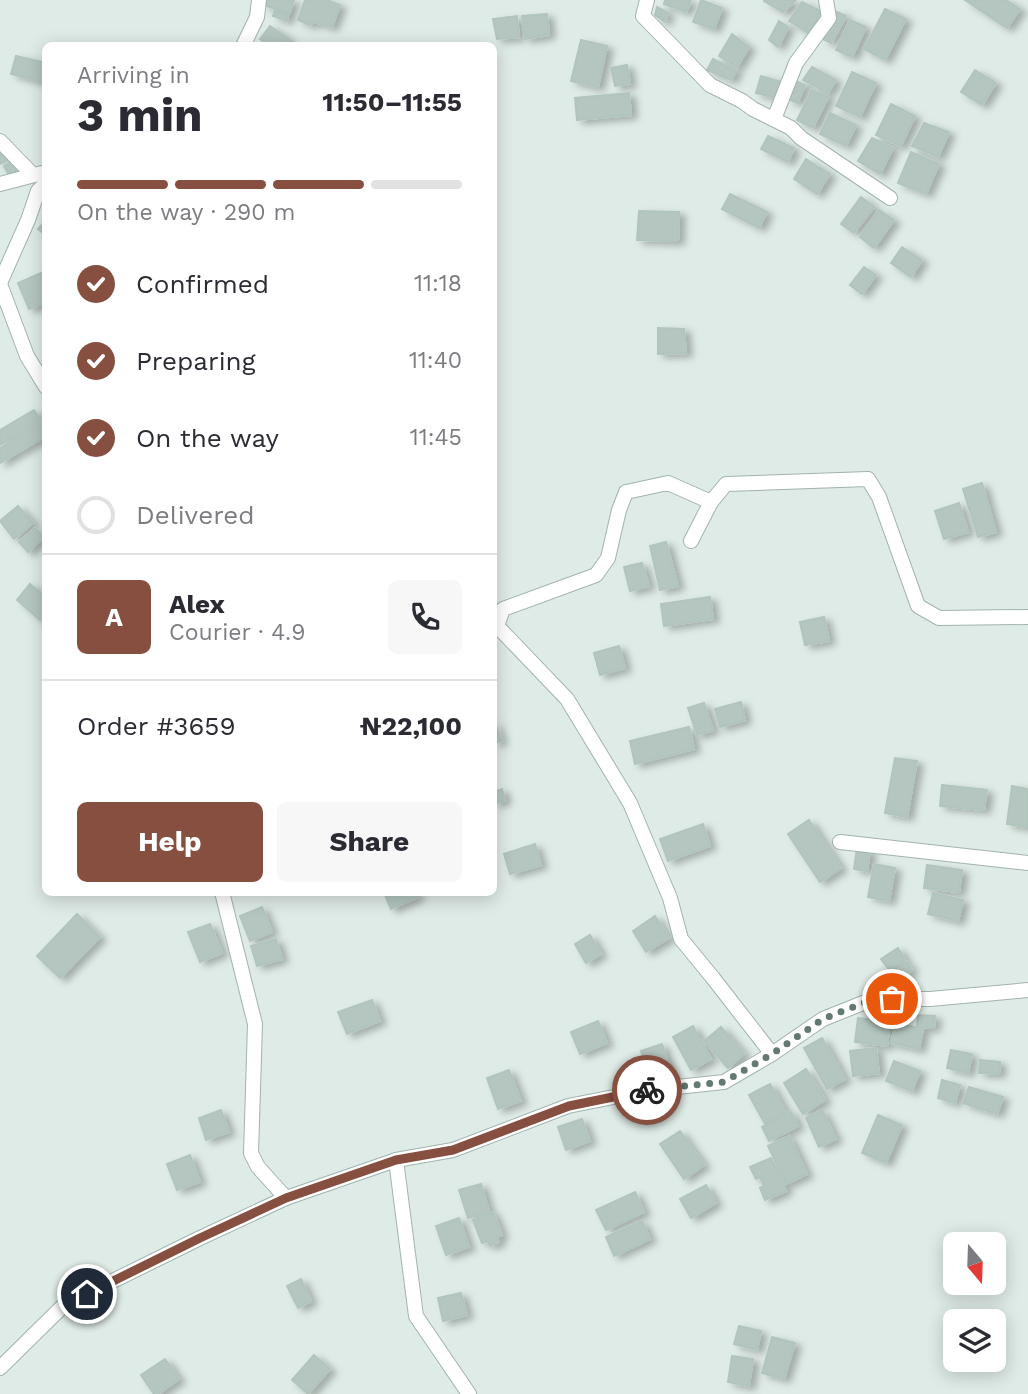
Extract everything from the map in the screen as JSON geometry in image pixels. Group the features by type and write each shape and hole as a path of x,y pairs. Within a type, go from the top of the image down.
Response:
{"street":[{"path":"245,42 257,17 259,0"},
{"path":"647,0 643,16 710,85 791,128 801,138 890,198"},
{"path":"774,119 796,63 829,18 826,0"},
{"path":"0,141 41,177"},
{"path":"0,184 41,177"},
{"path":"41,177 28,220 0,284 27,356 42,380"},
{"path":"691,541 711,502 726,484 868,479 879,497 918,606 939,618 1028,617"},
{"path":"711,502 668,483 626,492 608,558 596,575 503,609 497,626 567,699 630,803 670,898 681,939 772,1054"},
{"path":"840,842 1028,863"},
{"path":"223,896 255,1024 251,1153 258,1167 286,1198"},
{"path":"0,1368 64,1305 286,1198 396,1160 453,1150 569,1106 649,1090 724,1082 772,1054 823,1019 873,999 930,999 1028,990"},
{"path":"396,1160 416,1316 468,1394"}],"building":[{"path":"265,0 294,0 289,14 264,5"},
{"path":"305,0 327,0 340,5 332,27 314,22 310,25 298,20"},
{"path":"665,0 691,0 686,12 664,4"},
{"path":"701,0 722,8 714,29 693,22"},
{"path":"765,0 796,0 783,12"},
{"path":"965,0 1006,0 1020,9 1007,28"},
{"path":"802,2 822,12 808,33 789,21"},
{"path":"657,7 668,13 665,22 655,15"},
{"path":"885,9 906,19 885,60 864,49"},
{"path":"275,10 288,15 287,21 273,16"},
{"path":"837,12 846,16 831,43 823,39"},
{"path":"547,14 549,35 525,39 522,16"},
{"path":"517,16 519,37 497,39 493,19"},
{"path":"850,20 866,27 852,57 836,50"},
{"path":"779,21 788,27 778,47 769,40"},
{"path":"270,26 289,39 287,42 264,42 260,39"},
{"path":"732,34 749,47 737,67 719,56"},
{"path":"581,40 607,46 598,87 571,81"},
{"path":"16,56 42,62 42,82 11,74"},
{"path":"713,59 736,71 731,80 707,70"},
{"path":"627,65 630,84 615,86 611,68"},
{"path":"812,67 836,80 828,93 803,80"},
{"path":"975,70 996,83 982,105 961,92"},
{"path":"852,72 876,83 860,117 836,106"},
{"path":"761,76 781,82 777,98 756,93"},
{"path":"795,81 805,85 797,103 788,99"},
{"path":"812,90 828,97 813,128 797,120"},
{"path":"629,93 631,115 577,120 575,98"},
{"path":"891,104 915,116 901,146 876,135"},
{"path":"830,113 856,125 846,146 820,134"},
{"path":"924,123 949,132 938,157 912,146"},
{"path":"768,136 794,148 788,162 761,149"},
{"path":"872,138 893,148 880,174 858,161"},
{"path":"3,150 8,160 0,164 0,152"},
{"path":"911,152 939,164 926,194 898,183"},
{"path":"806,159 830,174 817,194 794,179"},
{"path":"11,162 18,175 11,179 4,166"},
{"path":"730,194 767,212 759,228 722,209"},
{"path":"861,197 874,207 854,233 841,224"},
{"path":"879,210 894,220 874,248 860,237"},
{"path":"639,211 679,212 678,241 637,240"},
{"path":"902,247 922,260 911,277 891,263"},
{"path":"864,267 876,275 862,294 850,285"},
{"path":"41,273 42,304 29,309 18,283"},
{"path":"658,328 684,329 686,353 658,354"},
{"path":"34,410 41,421 0,445 0,430"},
{"path":"42,424 42,438 0,463 0,448"},
{"path":"982,483 996,532 978,537 963,489"},
{"path":"959,503 968,532 944,539 935,511"},
{"path":"18,506 33,523 14,539 0,521"},
{"path":"35,528 42,535 42,539 28,552 19,542"},
{"path":"666,542 678,586 660,590 650,546"},
{"path":"642,563 649,586 630,591 624,567"},
{"path":"30,584 42,594 42,618 40,620 17,600"},
{"path":"710,597 713,619 664,626 661,604"},
{"path":"824,617 829,641 805,645 800,622"},
{"path":"619,646 625,668 600,675 594,653"},
{"path":"741,702 745,720 720,727 715,709"},
{"path":"704,703 713,730 697,735 688,708"},
{"path":"689,727 694,749 635,764 630,741"},
{"path":"895,758 917,761 907,817 885,813"},
{"path":"942,785 987,790 984,810 940,806"},
{"path":"1012,786 1028,789 1028,827 1007,824"},
{"path":"502,789 505,800 497,803 497,791"},
{"path":"809,820 841,868 820,882 788,834"},
{"path":"703,824 710,846 668,861 660,839"},
{"path":"535,844 541,865 510,874 504,854"},
{"path":"857,848 870,850 867,871 854,869"},
{"path":"874,864 895,868 889,901 868,897"},
{"path":"927,865 962,870 959,892 924,888"},
{"path":"933,893 963,900 958,921 928,914"},
{"path":"385,896 418,896 418,897 391,909"},
{"path":"262,907 272,932 250,941 240,916"},
{"path":"77,914 100,937 60,978 37,956"},
{"path":"655,916 669,938 646,952 633,931"},
{"path":"210,924 222,953 200,962 188,932"},
{"path":"590,935 601,954 586,963 575,944"},
{"path":"276,939 282,959 257,966 251,946"},
{"path":"898,948 905,960 889,970 881,959"},
{"path":"907,962 912,970 904,975 899,968"},
{"path":"372,1000 380,1021 347,1034 338,1012"},
{"path":"918,1015 935,1016 934,1028 917,1027"},
{"path":"858,1018 890,1022 887,1046 855,1042"},
{"path":"598,1021 607,1043 580,1054 571,1032"},
{"path":"896,1023 923,1029 919,1049 891,1043"},
{"path":"693,1026 711,1059 691,1070 673,1037"},
{"path":"721,1027 744,1054 728,1068 704,1041"},
{"path":"822,1038 845,1079 827,1089 804,1048"},
{"path":"662,1044 673,1077 652,1084 641,1051"},
{"path":"876,1048 879,1073 853,1076 850,1051"},
{"path":"951,1050 972,1054 968,1073 947,1068"},
{"path":"980,1060 1000,1062 999,1074 979,1073"},
{"path":"894,1061 920,1071 912,1091 886,1081"},
{"path":"806,1069 825,1100 803,1114 784,1083"},
{"path":"509,1070 521,1101 498,1109 487,1078"},
{"path":"942,1080 960,1085 955,1103 938,1098"},
{"path":"770,1084 786,1112 765,1124 749,1095"},
{"path":"969,1087 1003,1097 997,1114 963,1103"},
{"path":"221,1110 229,1132 206,1140 199,1118"},
{"path":"822,1110 836,1139 819,1147 806,1118"},
{"path":"791,1112 798,1126 769,1141 762,1127"},
{"path":"878,1115 902,1125 886,1163 862,1153"},
{"path":"582,1119 590,1141 566,1150 558,1127"},
{"path":"680,1131 704,1165 684,1179 660,1144"},
{"path":"789,1136 807,1174 786,1184 768,1146"},
{"path":"190,1155 200,1182 177,1190 167,1164"},
{"path":"771,1158 786,1191 765,1200 760,1188 764,1186 760,1177 756,1179 750,1167"},
{"path":"481,1184 489,1211 468,1218 459,1190"},
{"path":"706,1185 716,1203 691,1218 680,1199"},
{"path":"635,1192 644,1212 606,1230 596,1210"},
{"path":"493,1212 502,1235 497,1237 499,1242 490,1246 488,1241 482,1243 473,1220"},
{"path":"459,1218 469,1247 446,1255 436,1226"},
{"path":"642,1221 650,1239 614,1256 606,1237"},
{"path":"301,1279 311,1301 298,1308 287,1286"},
{"path":"461,1293 467,1315 443,1321 438,1298"},
{"path":"739,1326 761,1331 757,1350 734,1344"},
{"path":"772,1337 795,1343 784,1379 762,1373"},
{"path":"314,1355 330,1369 308,1394 292,1380"},
{"path":"732,1356 753,1359 749,1386 728,1382"},
{"path":"165,1359 179,1379 154,1394 141,1375"}],"way so far":[{"path":"647,1090 724,1082 772,1054 823,1019 873,999 892,999"}],"route":[{"path":"87,1294 286,1198 396,1160 453,1150 569,1106 647,1090"}]}
